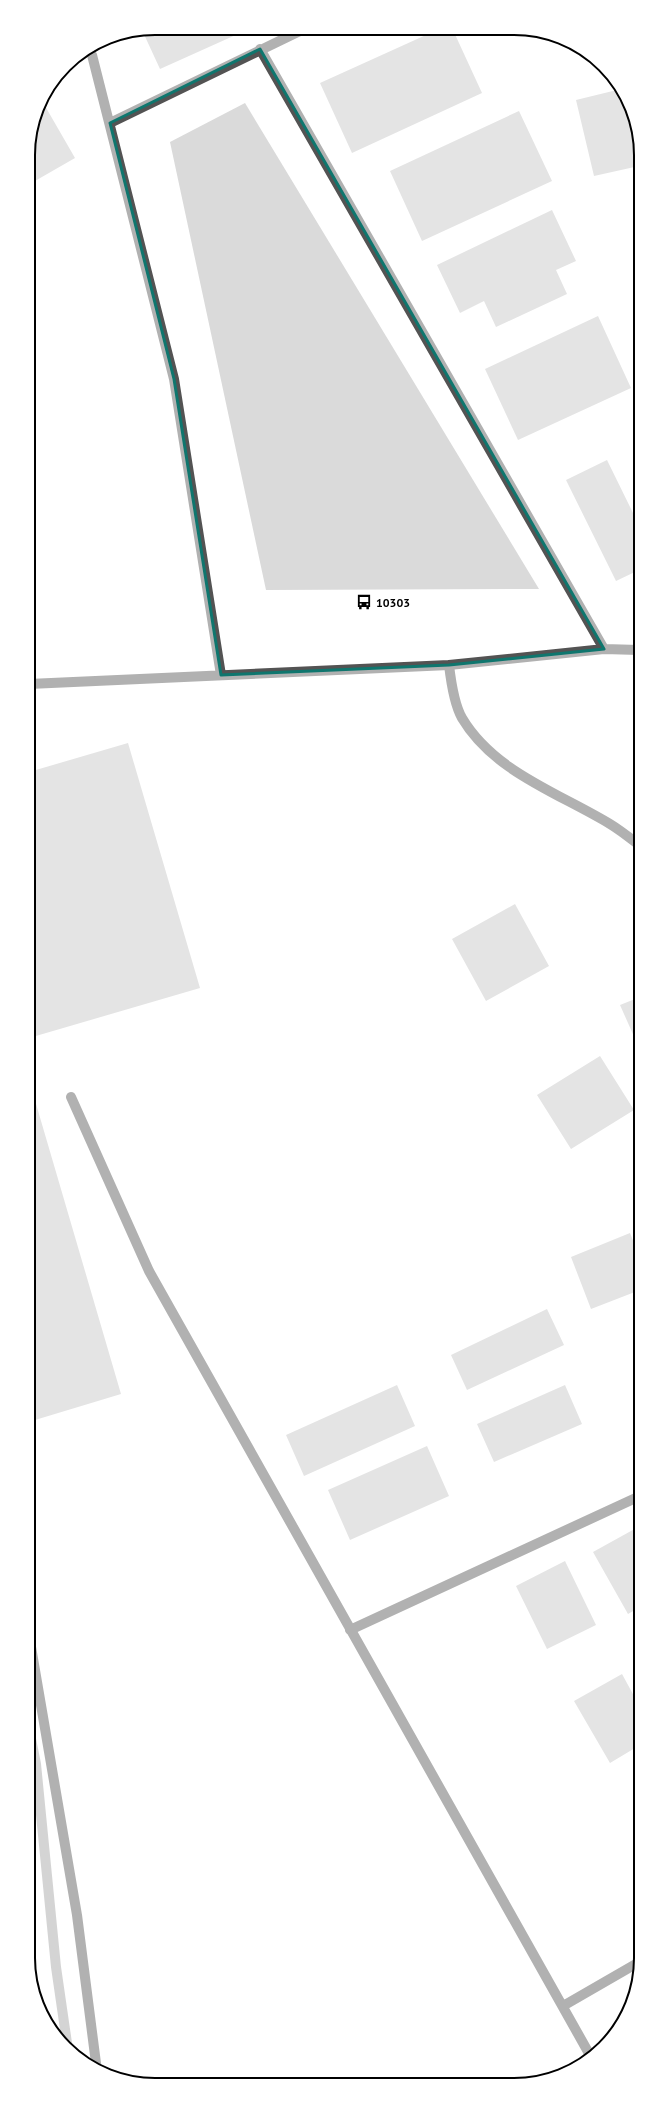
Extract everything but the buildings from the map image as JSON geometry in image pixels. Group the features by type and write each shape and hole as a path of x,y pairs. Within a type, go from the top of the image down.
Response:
{"street":[{"path":"110,123 291,35"},
{"path":"260,49 604,649"},
{"path":"91,53 110,123 174,379 221,675"},
{"path":"35,684 449,665 604,649 634,650"},
{"path":"449,665 451,683 462,718 489,753 537,784 611,824 634,842"},
{"path":"71,1097 149,1271 588,2052"},
{"path":"350,1630 634,1499"},
{"path":"35,1670 77,1915 96,2063"},
{"path":"563,2006 634,1965"}],"highlighted area":[{"path":"260,49 604,649 449,665 221,675 174,379 110,123"}],"shaded area":[{"path":"245,103 539,589 266,590 170,142"}],"waterway":[{"path":"35,1759 56,1967 66,2039"}],"place":[{"name":"10303","path":"364,602"}]}
